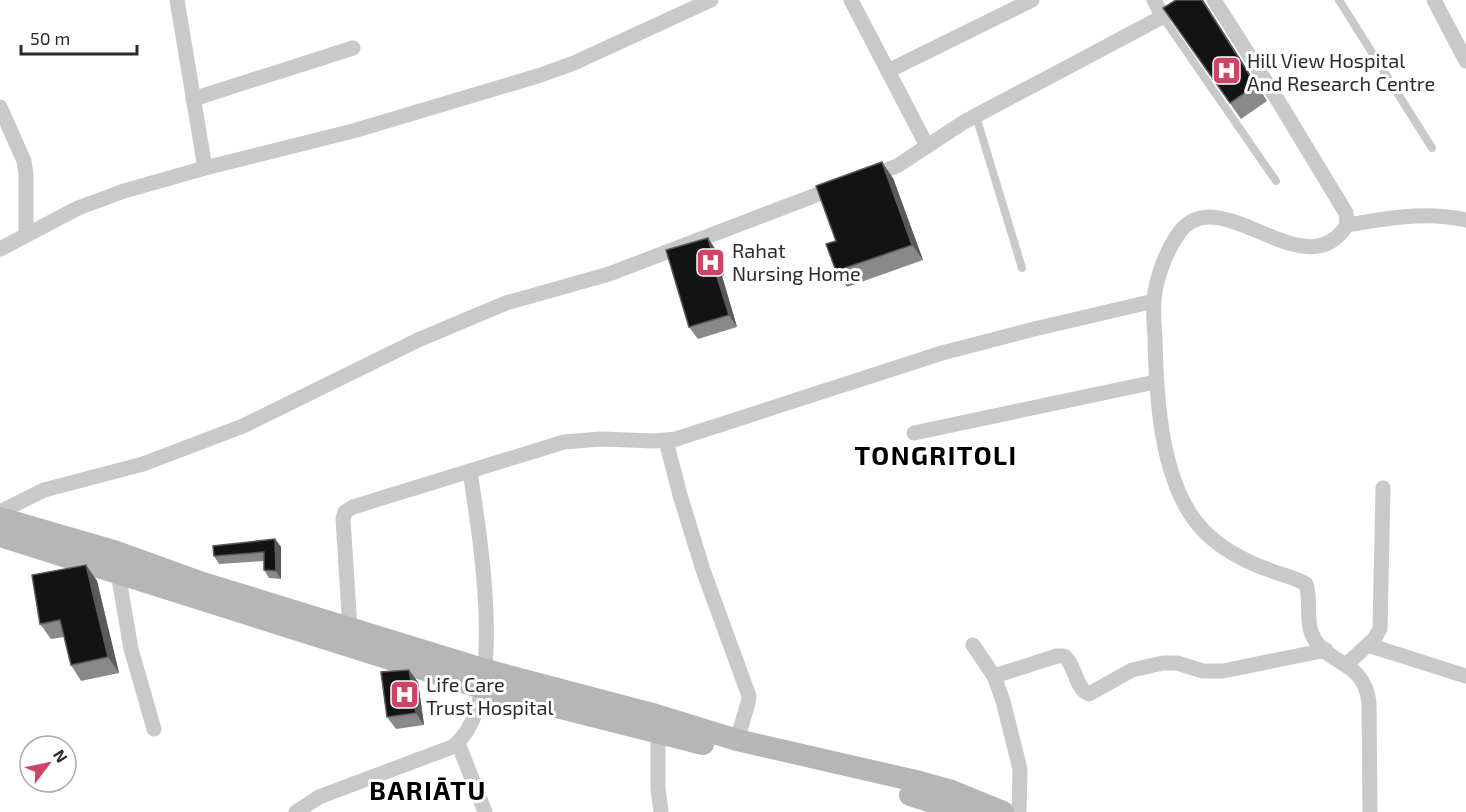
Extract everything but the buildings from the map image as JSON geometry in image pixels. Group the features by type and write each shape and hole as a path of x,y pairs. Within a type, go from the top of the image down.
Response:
{"main road":[{"path":"0,518 114,551 203,583 350,629 484,679 656,715 737,740 920,782 949,790 1004,812"},
{"path":"0,536 118,573 484,679 658,733 922,798 951,810"}],"street":[{"path":"177,0 205,168"},
{"path":"0,249 78,208 124,191 353,131 541,75 574,63 711,0"},
{"path":"851,0 927,146"},
{"path":"888,70 1032,0"},
{"path":"1154,0 1162,16"},
{"path":"0,512 44,490 143,464 243,426 418,340 506,303 609,274 897,166 976,116 1194,0"},
{"path":"1214,0 1346,213 1347,225 1344,231 1332,241 1309,247 1293,245 1218,217 1203,217 1190,222 1180,231 1168,251 1154,301 1158,418 1174,480 1189,513 1204,531 1232,554 1306,584 1311,632 1314,639 1360,678 1367,692 1370,812"},
{"path":"1434,0 1466,61"},
{"path":"193,99 353,48"},
{"path":"0,107 24,161 26,234"},
{"path":"1347,225 1407,215 1432,215 1466,220"},
{"path":"350,629 343,519 345,512 352,507 564,442 601,439 666,441 942,353 1154,301"},
{"path":"914,433 1155,382"},
{"path":"666,441 703,570 748,696 737,740"},
{"path":"296,812 319,797 458,743 471,723 484,679 485,586 470,471"},
{"path":"1346,665 1374,639 1380,629 1383,488"},
{"path":"118,573 131,649 154,729"},
{"path":"973,645 994,676 1003,701 1020,769 1019,812"},
{"path":"1368,645 1466,676"},
{"path":"994,676 1057,656 1064,656 1069,661 1083,690 1089,694 1132,670 1163,663 1172,662 1203,671 1223,670 1326,650"},
{"path":"658,733 658,788 661,812"},
{"path":"458,743 485,812"}],"lane":[{"path":"1339,0 1432,148"},
{"path":"1162,16 1276,181"},
{"path":"976,116 1022,268"}],"place":[{"name":"Hill View Hospital And Research Centre","path":"1226,71"},
{"name":"Rahat Nursing Home","path":"711,262"},
{"name":"Life Care Trust Hospital","path":"405,695"}],"district":[{"name":"TONGRITOLI","path":"936,454"},
{"name":"BARIĀTU","path":"428,789"}]}
